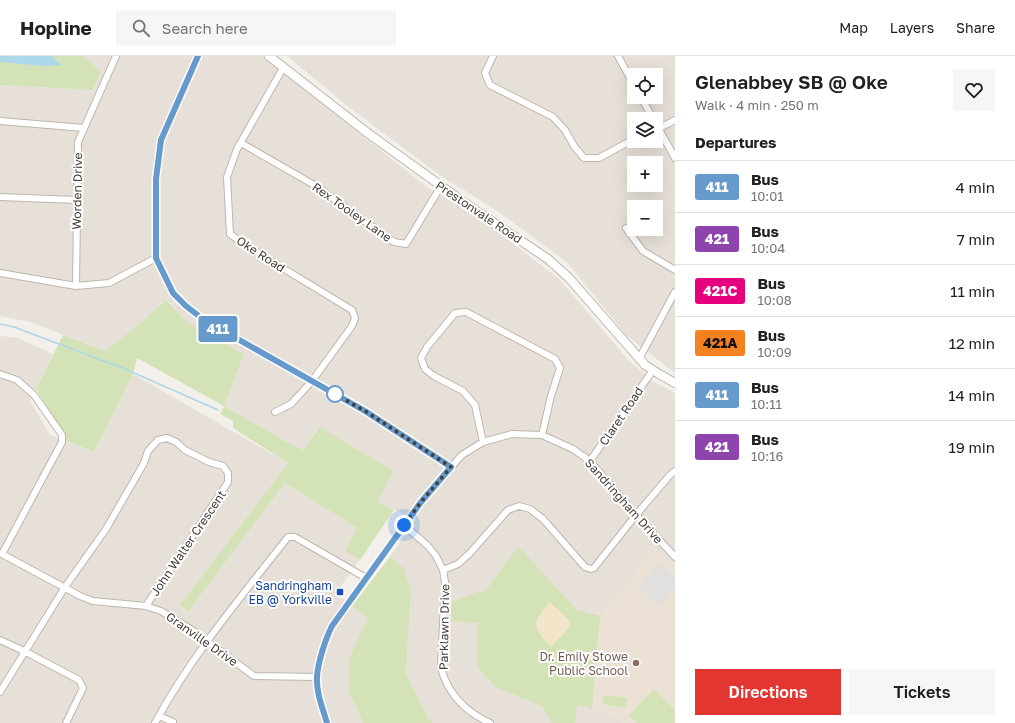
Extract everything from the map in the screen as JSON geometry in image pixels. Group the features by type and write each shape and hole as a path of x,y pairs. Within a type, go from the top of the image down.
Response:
{"street":[{"name":"Worden Drive","path":"76,286 78,142 116,56"},
{"path":"198,56 161,140 156,179 156,258 173,293 186,306 204,320 365,411 451,467"},
{"name":"Prestonvale Road","path":"269,56 369,134 560,269 577,286 639,359 652,370 675,383"},
{"path":"493,56 485,73 490,85 553,117 566,130 574,146 584,158 599,158 627,144"},
{"path":"618,56 627,72"},
{"name":"Oke Road","path":"283,68 241,143 227,177 230,234 248,248 352,310 355,318 352,326 312,382"},
{"path":"663,125 675,120"},
{"path":"0,121 84,128"},
{"path":"663,138 675,158"},
{"name":"Rex Tooley Lane","path":"241,143 316,186 394,242 406,244 441,186"},
{"path":"0,197 77,200"},
{"path":"626,228 644,251 675,270"},
{"path":"0,273 76,286 109,283 156,258"},
{"path":"639,359 675,292"},
{"path":"483,442 476,405 463,391 434,376 425,368 421,358 427,347 455,313 466,312 555,358 560,368 551,396 542,435"},
{"name":"Claret Road","path":"590,461 652,370"},
{"path":"0,374 17,380 34,395 62,434 62,442 1,554"},
{"path":"275,412 291,404 312,382"},
{"name":"Sandringham Drive","path":"328,723 319,699 317,677 325,642 332,626 421,502 462,455 483,442 512,434 542,435 573,449 590,461 636,515 675,557"},
{"name":"John Walter Crescent","path":"65,587 106,529 144,463 148,451 158,440 167,438 176,442 185,450 209,462 223,466 228,473 228,482 146,606"},
{"path":"444,570 458,564 470,553 508,510 519,506 530,508 543,519 585,567 591,569 594,568 636,515 675,471"},
{"name":"Parklawn Drive","path":"404,525 428,546 444,570 446,588 441,668 444,678 449,688 464,707 478,718 490,723"},
{"path":"155,723 180,679 207,641 288,537 295,537 366,578"},
{"name":"Granville Drive","path":"1,554 80,596 93,601 146,606 161,611 207,641 254,676 317,677"},
{"path":"0,692 65,587"},
{"path":"0,640 79,680 83,688 66,723"},
{"path":"159,716 174,722"}],"shaded area":[{"path":"83,56 262,56 427,187 482,220 559,279 630,362 656,383 675,393 675,723 433,723 429,719 406,674 411,591 404,568 390,557 416,519 377,502 393,471 318,427 303,451 224,406 244,354 188,323 167,300 105,351 31,322 0,316 0,85 93,90 101,71"},
{"path":"287,56 675,56 675,373 627,336 568,263 496,210 441,176 350,108"},
{"path":"0,336 18,338 53,354 30,401 50,435 94,452 133,374 288,463 180,605 188,612 285,483 357,528 345,551 360,560 335,594 368,618 349,692 363,723 0,723"},
{"name":"Dr. Emily Stowe Public School","path":"654,548 675,569 675,723 626,723 592,709 600,616"},
{"path":"659,563 675,576 675,587 660,606 638,588"}],"green space":[{"path":"0,56 83,56 101,71 93,90 0,85"},
{"path":"166,300 188,323 244,354 224,406 137,358 133,374 94,452 64,440 57,423 36,389 63,335 105,351 144,320"},
{"path":"224,406 303,451 319,427 394,471 377,502 394,510 360,560 345,551 357,528 285,483 188,612 180,605 288,463 233,428 233,421 220,414"},
{"path":"516,549 522,550 577,610 600,616 592,709 586,706 577,706 575,723 552,723 542,706 496,687 478,668 478,623 451,621 452,601 486,590"},
{"path":"390,557 404,568 411,591 406,674 429,719 433,723 363,723 349,692 350,657 368,618 352,606"},
{"path":"654,689 675,710 675,723 637,723 629,715"},
{"path":"604,695 627,698 625,708 602,704"}],"sand":[{"path":"550,602 570,621 570,627 551,647 537,630 536,625 539,615"}],"water":[{"path":"0,56 51,56 62,65 43,66 0,62"}],"waterway":[{"path":"0,324 14,327 125,369 218,410"}],"bus line":[{"name":"411","path":"198,56 161,140 156,179 156,258 173,293 186,306 204,320 365,411 451,467 421,502 332,626 325,642 317,677 319,699 327,723"}],"place":[{"name":"Sandringham EB @ Yorkville","path":"340,592"},
{"name":"Dr. Emily Stowe Public School","path":"636,663"}],"route":[{"path":"335,394 365,411 451,467 421,502 404,525"}]}
